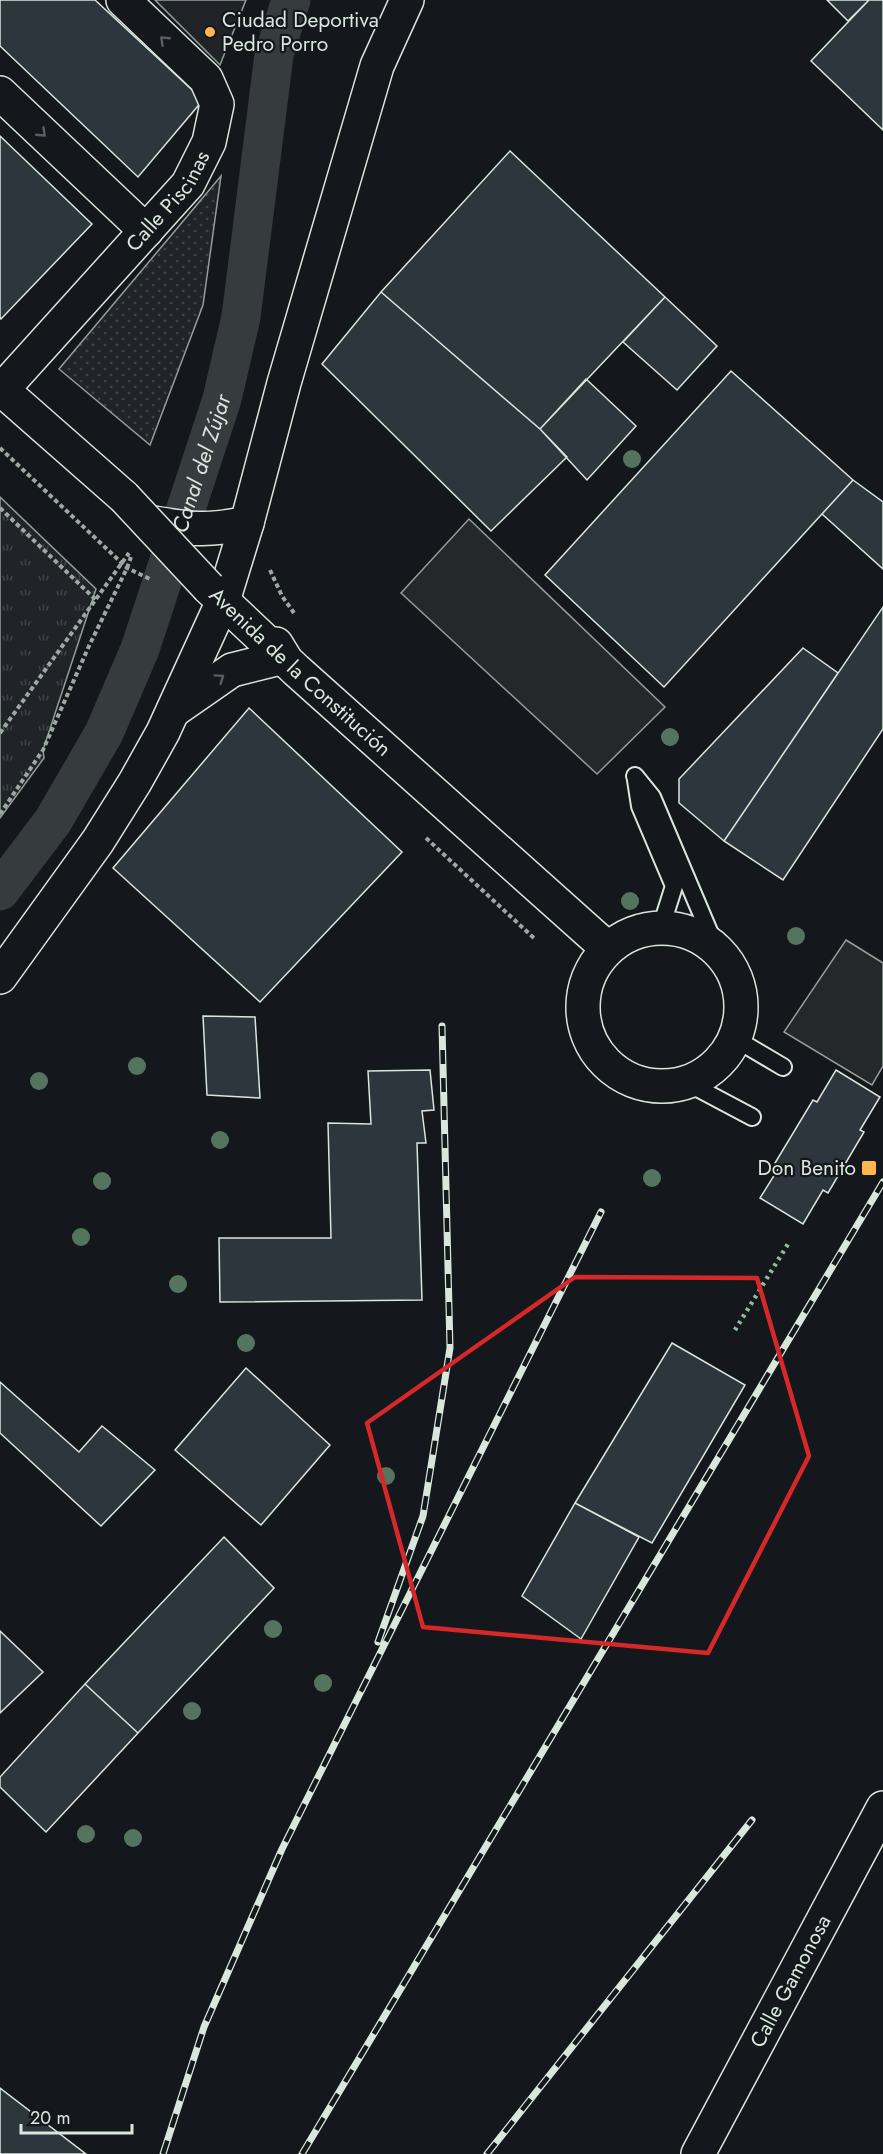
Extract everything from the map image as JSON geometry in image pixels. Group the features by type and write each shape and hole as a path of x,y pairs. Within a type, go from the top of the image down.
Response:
{"street":[{"name":"Calle Piscinas","path":"1,389 188,184 209,142 217,104 206,79 123,0"},
{"path":"0,977 98,841 135,782 172,712 221,581 232,526 284,383 377,66 407,0"},
{"path":"0,93 146,231"},
{"name":"Avenida de la Constitución","path":"1,389 150,522 221,581 296,670 607,948"},
{"path":"150,522 192,530 232,526"},
{"path":"172,712 232,670 284,657"},
{"path":"662,927 691,933 716,948 734,971 742,1000 739,1029 726,1055 704,1075 677,1086 647,1086 620,1076 598,1056 585,1030 582,1001 590,972 607,948 633,933 662,927"},
{"name":"Calle Gamonosa","path":"698,2154 883,1808"}],"lane":[{"path":"662,927 674,886 640,806 635,776 652,797 716,948"},
{"path":"734,1038 783,1067"},
{"path":"686,1082 752,1117"}],"path":[{"path":"0,448 128,568 89,646 43,750 0,814"},
{"path":"0,508 96,600"},
{"path":"0,733 150,522"}],"highlighted area":[{"path":"575,1277 757,1278 809,1456 708,1653 423,1627 367,1423"}],"green space":[{"name":"Ciudad Deportiva Pedro Porro","path":"155,0 246,0 220,65"},
{"path":"221,176 203,305 150,445 59,369"},
{"path":"0,497 96,589 43,750 44,758 0,818"}],"shaded area":[{"path":"469,519 665,707 597,774 401,593"},
{"path":"846,940 883,963 883,1066 872,1085 784,1032"}],"building":[{"path":"0,0 95,0 203,100 138,177 0,46"},
{"path":"827,0 869,0 848,21"},
{"path":"869,0 883,0 883,130 811,61"},
{"path":"0,136 92,224 1,319 0,317"},
{"path":"510,151 665,297 540,429 381,292"},
{"path":"381,292 540,429 567,457 491,531 322,364"},
{"path":"665,297 717,346 677,390 623,342"},
{"path":"731,371 853,480 664,687 545,575"},
{"path":"586,379 636,426 587,480 540,429"},
{"path":"853,480 883,502 883,569 822,514"},
{"path":"883,607 883,729 783,880 724,841"},
{"path":"803,648 838,673 724,841 679,803 679,779"},
{"path":"249,708 402,852 260,1002 113,868"},
{"path":"203,1016 255,1017 260,1098 207,1095"},
{"path":"430,1070 434,1110 422,1111 426,1143 417,1143 422,1300 220,1302 219,1238 331,1238 328,1123 371,1124 368,1071"},
{"name":"Don Benito","path":"836,1070 880,1097 860,1130 864,1132 828,1193 823,1190 803,1224 760,1198 780,1166 775,1163 813,1100 817,1102"},
{"path":"672,1343 745,1385 652,1543 575,1503"},
{"path":"246,1368 330,1445 261,1525 175,1450"},
{"path":"0,1382 79,1452 102,1426 155,1470 101,1526 0,1433"},
{"path":"575,1503 639,1537 581,1639 522,1596"},
{"path":"224,1537 274,1588 138,1733 85,1684"},
{"path":"0,1631 43,1672 0,1713"},
{"path":"85,1684 138,1733 46,1832 0,1787 0,1777"},
{"path":"0,2088 86,2154 0,2154"}],"waterway":[{"name":"Canal del Zújar","path":"0,891 53,821 104,733 140,649 222,399 241,317 274,55 291,0"}],"railway":[{"path":"378,1642 423,1516 450,1348 442,1026"},
{"path":"302,2154 883,1182"},
{"path":"163,2154 204,2027 282,1849 601,1212"},
{"path":"487,2154 752,1820"}],"hedge":[{"path":"735,1330 788,1244"}],"place":[{"name":"Ciudad Deportiva Pedro Porro","path":"210,32"},
{"name":"Don Benito","path":"869,1168"}]}
